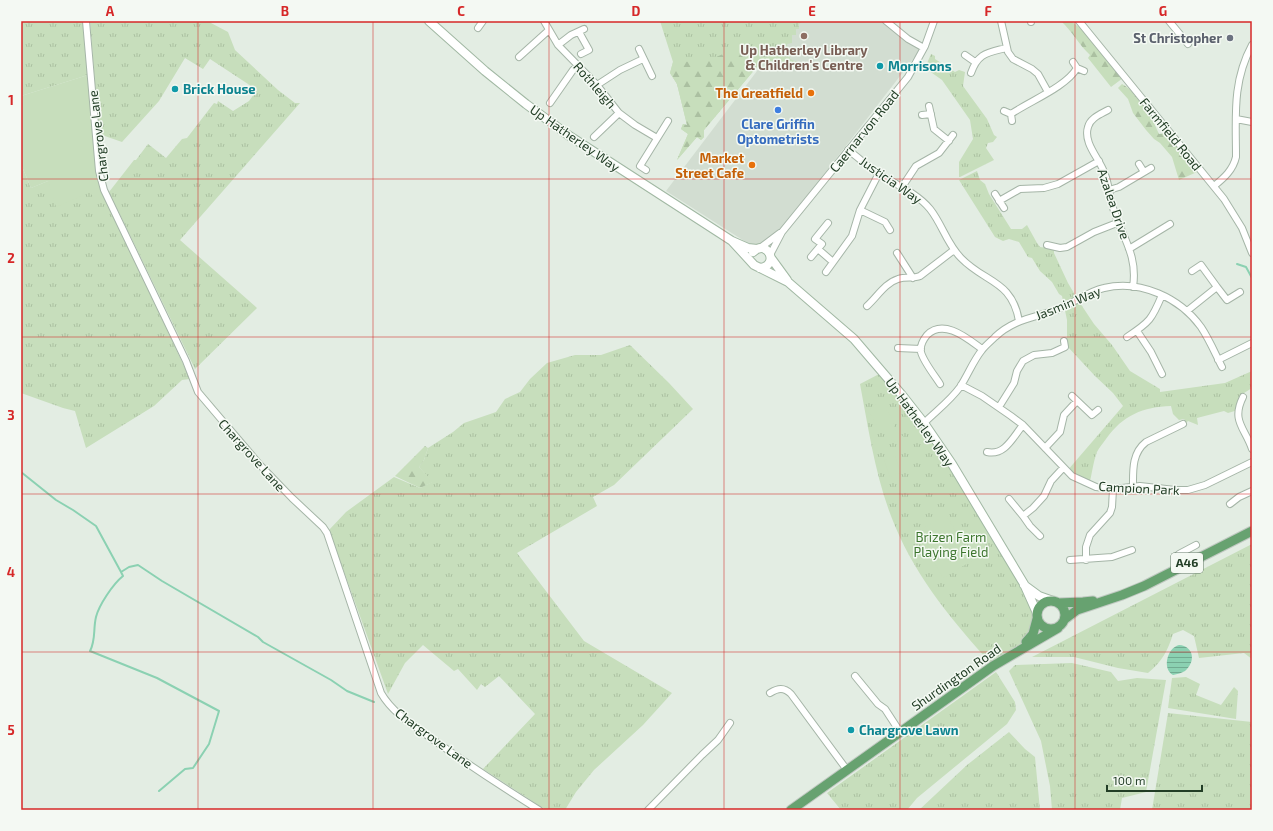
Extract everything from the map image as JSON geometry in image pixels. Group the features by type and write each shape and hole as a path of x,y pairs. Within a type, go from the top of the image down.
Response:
{"main road":[{"name":"A46","path":"1065,619 1078,610 1144,586 1252,531"},
{"name":"A46","path":"1056,602 1083,602 1122,595"},
{"path":"1056,602 1065,611 1065,619 1062,624 1058,628 1053,629 1047,629 1041,625 1037,616 1039,607 1044,603 1056,602"},
{"name":"Shurdington Road","path":"1020,649 1034,634 1037,616"},
{"name":"Shurdington Road","path":"791,810 980,674 1020,649 1058,628"}],"street":[{"name":"Chargrove Lane","path":"86,21 99,171 104,190 186,361 198,392 260,465 323,527 327,533 381,693 388,705 456,756 540,810"},
{"name":"Up Hatherley Way","path":"429,21 485,71 568,135 732,241 748,248 759,248"},
{"path":"478,28 483,21"},
{"name":"Rothleigh","path":"544,21 558,44 596,85 619,113 635,125 657,138"},
{"path":"886,21 908,39 924,48"},
{"name":"Caernarvon Road","path":"770,256 782,232 908,77 924,48 934,21"},
{"path":"1001,21 1006,48 1013,59 1032,69 1038,74 1048,92"},
{"name":"Farmfield Road","path":"1079,21 1214,186 1238,220 1252,253"},
{"path":"1169,21 1188,44"},
{"path":"519,58 549,30"},
{"path":"558,44 581,30 589,50 580,54"},
{"path":"1214,186 1228,174 1235,162 1236,96 1238,85 1250,56 1252,45"},
{"path":"971,73 975,62 982,56 1006,48"},
{"path":"639,49 652,76"},
{"path":"524,52 529,57"},
{"path":"965,55 975,62"},
{"path":"596,85 620,70 643,59"},
{"path":"1073,62 1077,68 1084,71"},
{"path":"550,103 578,65"},
{"path":"1011,114 1048,92 1070,76 1077,68"},
{"path":"929,106 934,129 949,141"},
{"name":"Azalea Drive","path":"1108,110 1093,119 1087,128 1088,143 1105,173 1118,223 1129,248 1134,269 1133,287"},
{"path":"1004,111 1011,114"},
{"path":"594,137 619,113"},
{"path":"922,115 931,114"},
{"path":"1011,114 1012,121"},
{"path":"1236,119 1252,122"},
{"path":"646,170 640,166 668,121"},
{"path":"902,187 916,166 939,153 953,135"},
{"name":"Justicia Way","path":"848,150 878,173 902,187 921,201 930,210 954,250 970,266 1000,285 1008,292 1016,307 1019,321"},
{"path":"999,201 1020,189 1044,188 1058,184 1098,160"},
{"path":"1139,164 1144,172"},
{"path":"1109,190 1119,187 1151,168"},
{"path":"826,272 852,236 860,210 878,173"},
{"path":"994,194 1004,208"},
{"path":"860,210 886,219 890,230"},
{"path":"1159,222 1163,228"},
{"path":"811,257 822,244 815,239 828,223"},
{"path":"1047,244 1060,248 1067,247 1094,232 1118,223"},
{"path":"1129,248 1170,224"},
{"name":"Caernarvon Road","path":"759,248 782,232"},
{"name":"Up Hatherley Way","path":"732,241 752,262"},
{"path":"759,248 765,249 770,256 767,266 760,268 754,265 751,257 752,254 759,248"},
{"path":"818,249 834,262"},
{"path":"867,306 877,301 887,285 894,280 903,277 913,278 920,276 954,250"},
{"path":"896,253 913,278"},
{"name":"Up Hatherley Way","path":"770,256 788,282"},
{"path":"1192,271 1201,265 1227,300"},
{"name":"Up Hatherley Way","path":"760,268 788,282 854,339 897,389 924,423 952,464 1024,584 1037,616"},
{"name":"Jasmin Way","path":"924,423 945,404 961,385 982,349 1000,333 1019,321 1058,309 1101,289 1112,286 1133,287 1148,290 1174,301 1196,320 1206,334 1222,367"},
{"path":"1186,311 1218,287"},
{"path":"1221,305 1240,292"},
{"path":"1127,337 1147,323 1153,316 1162,295"},
{"path":"940,384 921,354 924,340 929,334 936,330 944,329 956,332 982,349"},
{"path":"1137,331 1147,345 1153,362 1162,374"},
{"path":"1000,407 1014,383 1018,367 1023,361 1034,355 1052,353 1065,347 1064,341"},
{"path":"1218,360 1252,344"},
{"path":"898,348 921,349"},
{"name":"Campion Park","path":"961,385 1000,407 1023,425 1072,476 1089,485 1105,489 1133,486 1176,490 1194,489 1205,486 1252,462"},
{"path":"1072,396 1092,415 1098,410"},
{"path":"1243,397 1238,410 1238,419 1252,449"},
{"path":"1045,448 1060,432 1064,415 1077,401"},
{"path":"1133,486 1135,458 1141,447 1146,442 1183,424"},
{"path":"995,460 990,452 998,452 1005,448 1023,425"},
{"path":"1023,516 1044,496 1051,481 1063,468"},
{"path":"1086,560 1086,547 1090,535 1110,513 1112,507 1113,489"},
{"path":"1230,504 1252,491"},
{"path":"1010,499 1030,526 1040,536"},
{"path":"1179,554 1196,545"},
{"path":"1070,560 1112,557 1123,551 1132,550"},
{"path":"1187,550 1192,561"},
{"name":"Up Hatherley Way","path":"1024,584 1039,596 1056,602"},
{"path":"855,676 878,704 884,709 900,732"},
{"path":"770,693 780,689 786,690 791,694 846,770"},
{"path":"648,810 718,740 730,723"}],"shaded area":[{"path":"795,21 886,21 924,45 763,253 666,191"},
{"path":"1179,645 1188,648 1192,655 1192,659 1189,667 1185,671 1173,675 1168,668 1167,659 1171,650"}],"green space":[{"path":"21,21 83,21 88,75 21,96"},
{"path":"90,21 209,21 228,32 235,50 278,90 295,103 300,103 180,240 257,308 195,369 109,192 148,144 166,158 182,139 187,138 214,103 217,104 218,101 233,111 249,101 257,90 210,59 203,69 185,58 159,101 122,142 99,134"},
{"path":"660,21 803,21 799,24 799,29 796,29 796,35 792,35 792,43 787,44 790,59 797,62 793,70 781,60 761,62 704,130 704,137 701,140 697,137 677,160 688,134 681,129 683,124 687,125 677,84 670,73 673,62"},
{"path":"1061,21 1071,21 1085,32 1123,78 1111,87 1088,58 1090,55"},
{"path":"739,47 749,50 771,52 781,60 761,62 704,130 704,137 701,140 697,137 677,160 688,134 681,129 683,124 687,125 677,84 670,73 673,62 707,61"},
{"path":"931,54 935,56 935,59 955,72 959,70 965,72 963,86 987,119 994,135 997,137 993,142 988,143 986,148 994,160 960,177 959,162 973,139 970,120 942,80 925,68"},
{"path":"88,75 96,171 104,195 94,199 90,192 56,207 48,181 31,188 21,164 21,96"},
{"path":"1122,84 1135,94 1145,106 1159,134 1167,133 1197,172 1179,180 1172,157 1146,130 1133,113 1128,99 1118,88"},
{"path":"21,164 31,188 48,181 104,195 190,379 182,380 154,406 86,448 75,411 21,393"},
{"path":"977,171 980,180 985,184 989,194 1011,229 1022,229 1027,225 1040,247 1054,249 1054,253 1068,283 1078,300 1094,324 1112,345 1130,371 1160,389 1160,392 1225,383 1252,371 1252,388 1244,393 1238,410 1228,413 1224,411 1197,418 1198,425 1188,421 1186,423 1184,419 1179,420 1173,414 1171,406 1151,408 1134,414 1119,424 1097,452 1089,485 1067,471 1123,406 1113,393 1067,346 1067,320 1062,296 1059,294 1052,282 1040,271 1032,258 1028,257 1019,242 1009,239 1003,241 995,237 959,180"},
{"path":"630,345 693,409 614,485 593,497 597,506 517,553 584,641 672,693 643,725 594,770 576,792 565,810 546,810 483,769 535,714 499,676 485,687 481,684 477,690 458,669 454,671 423,645 405,663 388,694 329,530 346,512 394,477 420,488 432,482 419,467 424,460 428,448 464,423 496,412 505,399 520,392 530,379 547,363 575,355 601,355"},
{"name":"Brizen Farm Playing Field","path":"883,372 924,423 1024,584 1037,619 1020,649 993,666 951,617 926,583 904,546 888,509 878,474 860,384"},
{"path":"876,404 883,406 891,416 895,431 903,436 902,442 886,436 878,426 868,411"},
{"path":"425,446 428,448 424,460 419,467 433,482 420,488 395,476"},
{"path":"895,456 901,473 890,477 884,460"},
{"path":"946,515 973,560 943,578 917,532"},
{"path":"1252,544 1252,659 1244,653 1199,658 1194,636 1183,630 1173,634 1164,655 1157,665 1148,673 1118,668 1074,657 1032,657"},
{"path":"1072,663 1111,672 1118,681 1137,678 1166,680 1146,792 1122,798 1120,810 1052,810 1050,786 1041,741 1009,671 1015,665"},
{"path":"996,672 1015,702 1016,710 1007,724 917,798 907,810 841,810 827,793"},
{"path":"1186,677 1200,684 1196,695 1221,705 1234,687 1238,691 1236,719 1168,708 1172,678"},
{"path":"1168,713 1252,722 1252,810 1152,810"},
{"path":"1009,732 1035,757 1040,810 919,810 967,765"}],"waterway":[{"path":"1237,264 1246,267 1252,278"},
{"path":"21,472 56,500 96,526 121,572 129,567 138,565 162,581 258,637 263,642 331,680 347,691 374,702"},
{"path":"121,572 123,576 111,589 103,601 96,617 93,643 90,651 157,678 219,711 209,744 193,768 185,769 159,791"}],"place":[{"name":"Up Hatherley Library & Children's Centre","path":"804,36"},
{"name":"St Christopher","path":"1230,38"},
{"name":"Morrisons","path":"880,66"},
{"name":"Brick House","path":"175,89"},
{"name":"The Greatfield","path":"811,93"},
{"name":"Clare Griffin Optometrists","path":"778,110"},
{"name":"Market Street Cafe","path":"752,165"},
{"name":"Chargrove Lawn","path":"851,730"}]}
